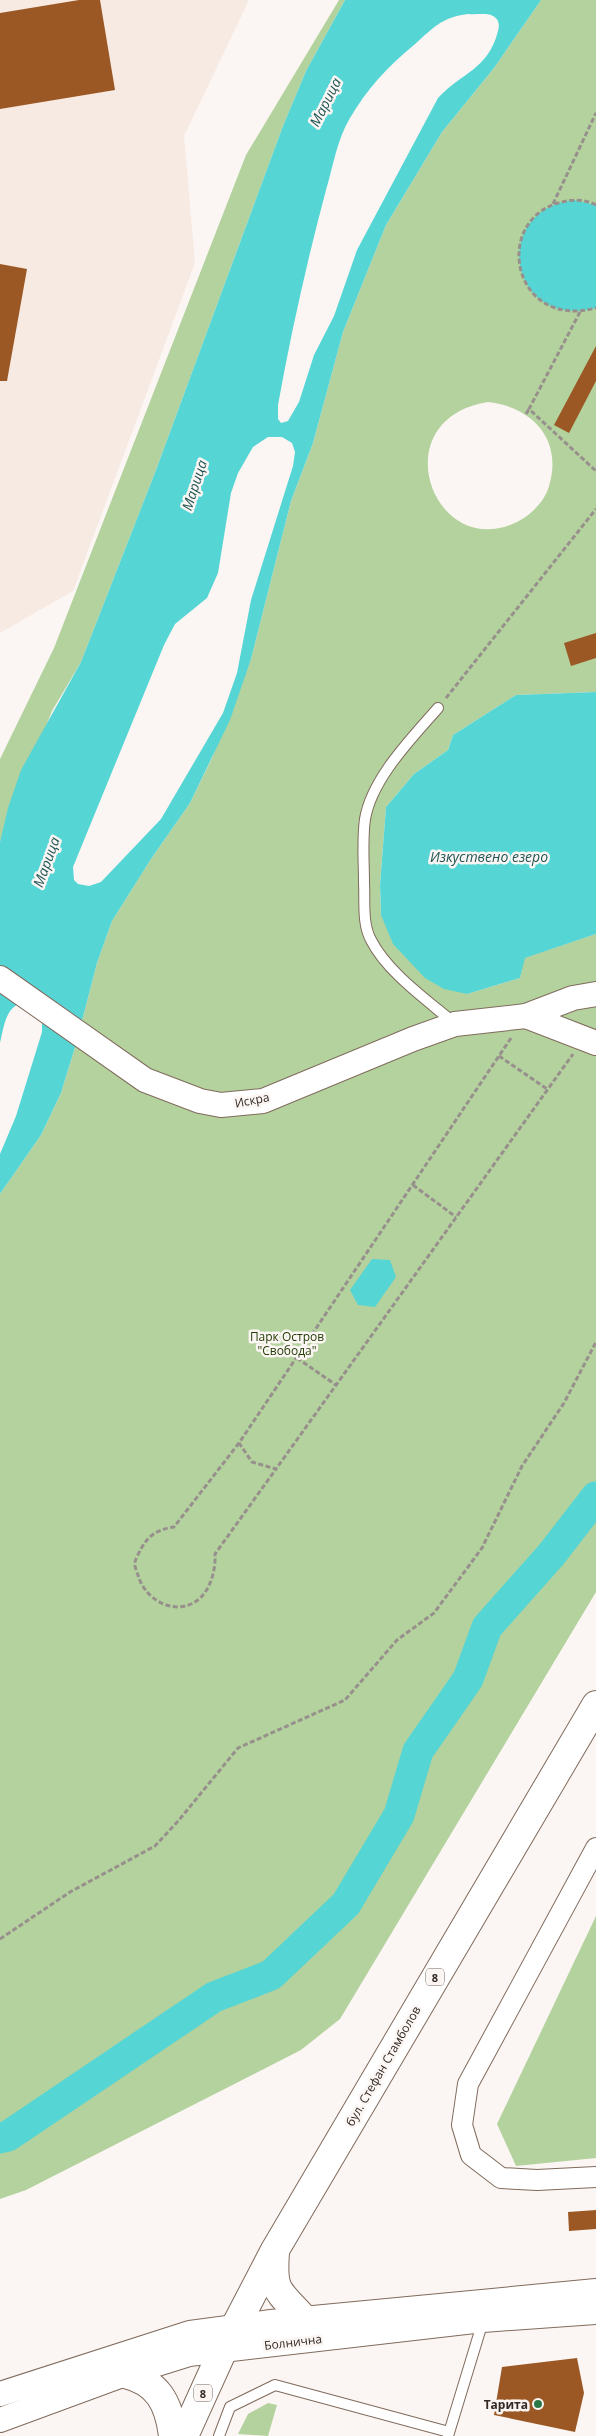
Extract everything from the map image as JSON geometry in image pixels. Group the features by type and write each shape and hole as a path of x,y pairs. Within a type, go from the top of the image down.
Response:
{"main road":[{"name":"бул. Стефан Стамболов","path":"184,2436 229,2339 275,2250 596,1705"},
{"path":"275,2250 273,2277 277,2290 304,2319"},
{"path":"124,2374 140,2378 152,2386 163,2399 173,2436"}],"street":[{"name":"Искра","path":"0,978 145,1080 200,1101 221,1105 263,1101 413,1039 455,1024 526,1016"},
{"path":"526,1016 573,998 596,994"},
{"path":"526,1016 590,1041"},
{"path":"596,1848 468,2084 462,2125 471,2155 501,2178 537,2180 596,2177"},
{"name":"Болнична","path":"0,2420 124,2374 189,2354 229,2339 304,2319 596,2291"},
{"name":"Болнична","path":"0,2394 190,2333 229,2339 596,2312"}],"lane":[{"path":"438,708 402,750 375,790 365,818 365,918 370,939 382,956 409,985 455,1024"},
{"path":"220,2436 230,2406 275,2385 448,2434 483,2320"}],"path":[{"path":"553,204 596,112"},
{"path":"596,205 574,200 553,204 539,213 528,225 520,241 520,269 531,292 545,304 560,310 580,312 596,308"},
{"path":"526,414 580,312"},
{"path":"529,409 596,471"},
{"path":"438,708 596,509"},
{"path":"526,1016 239,1444 174,1527 159,1530 144,1542 135,1563 140,1584 152,1599 174,1607 195,1602 207,1588 216,1567 215,1554 547,1089 590,1041"},
{"path":"499,1056 547,1089"},
{"path":"413,1185 456,1217"},
{"path":"0,1939 70,1892 154,1846 179,1820 238,1748 345,1700 397,1640 434,1613 482,1548 522,1466 564,1403 596,1342"},
{"path":"297,1358 336,1385"},
{"path":"239,1444 252,1462 276,1469"}],"shaded area":[{"path":"0,0 249,0 184,136 195,263 73,591 0,633"}],"green space":[{"path":"339,0 345,0 306,71 283,126 156,470 81,662 52,711 0,842 0,759 54,648 246,155"},
{"name":"Парк Остров \"Свобода\"","path":"541,0 596,0 596,692 516,695 453,735 448,750 414,774 386,807 380,885 381,915 467,994 520,978 524,958 596,934 596,1592 340,2019 301,2050 26,2190 0,2199 0,1194 41,1135 61,1093 97,963 112,921 151,859 190,803 212,758 251,659 291,501 313,443 343,332 386,225 442,132 494,68","holes":["488,402 504,405 531,419 541,429 548,441 552,454 552,469 547,492 541,502 527,516 517,522 487,529 462,523 443,507 431,484 428,458 436,434 455,414"]},
{"path":"596,1916 596,2158 516,2166 497,2124"},
{"path":"268,2403 277,2405 268,2436 238,2434 248,2414"}],"water":[{"name":"Марица","path":"345,0 541,0 494,68 442,132 386,225 343,332 313,443 291,501 251,659 230,720 190,803 151,859 112,921 97,963 61,1093 41,1135 0,1194 0,1154 16,1116 42,1032 42,1020 19,1004 8,1015 0,1043 0,842 8,808 21,770 81,662 156,470 283,126 306,71","holes":["489,14 496,18 499,26 494,44 481,62 438,98 357,250 334,316 314,355 299,402 288,421 281,423 278,419 278,405 294,324 319,217 336,153 346,126 371,88 395,61 438,24 459,15","268,437 282,437 292,443 295,452 293,466 251,600 237,673 223,713 161,819 101,882 89,886 78,884 74,880 73,867 164,645 175,624 207,598 218,573 231,493 238,473 253,447"]},
{"path":"574,200 596,205 596,308 567,310 544,302 528,287 520,266 520,245 529,224 547,208"},
{"name":"Изкуствено езеро","path":"596,692 596,934 525,958 520,978 467,994 444,989 425,978 393,944 381,915 380,885 386,807 414,774 448,750 453,735 516,695"},
{"path":"372,1259 390,1260 396,1277 375,1307 358,1305 350,1290"}],"building":[{"path":"79,0 100,0 115,90 0,109 0,13"},
{"path":"0,264 27,269 7,381 0,381"},
{"path":"596,346 596,381 569,433 554,425"},
{"path":"596,633 596,658 571,666 564,643"},
{"path":"596,2210 596,2229 569,2231 568,2212"},
{"name":"Тарита","path":"577,2358 584,2393 575,2432 494,2415 502,2367"}],"waterway":[{"path":"0,2138 8,2136 214,1997 271,1975 346,1904 399,1815 418,1751 468,1679 487,1627 551,1555 596,1497"}],"place":[{"name":"Тарита","path":"538,2404"}]}
